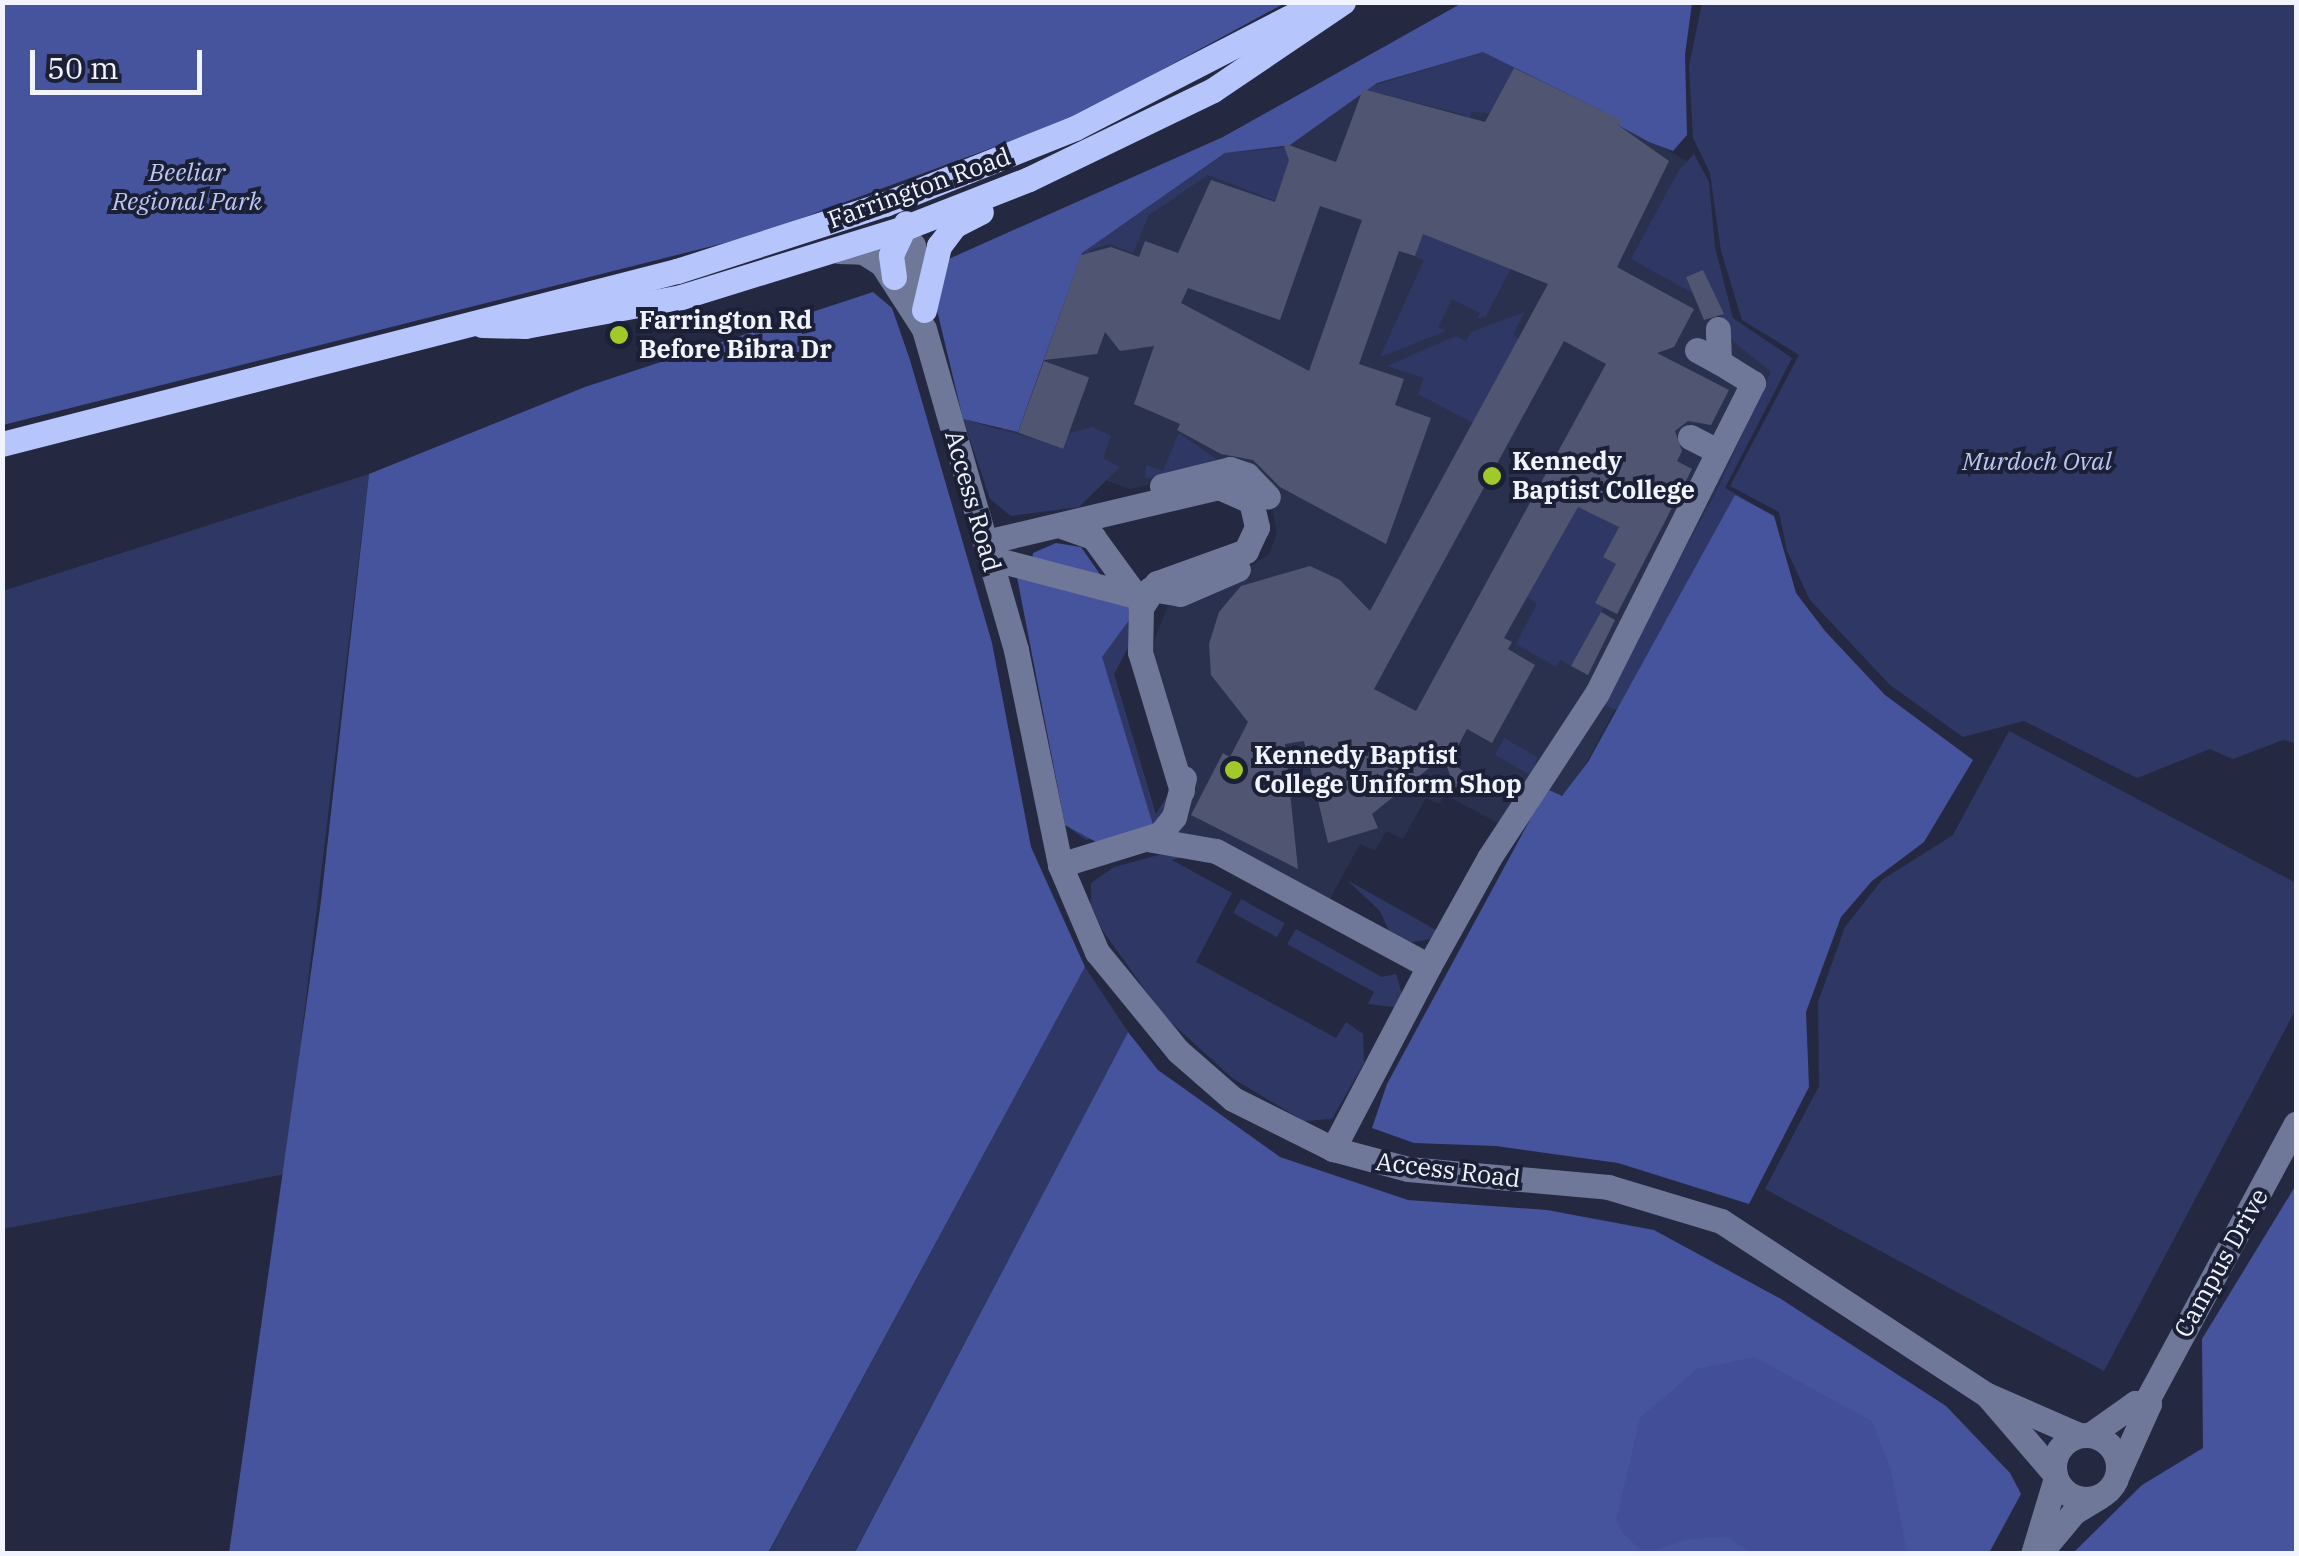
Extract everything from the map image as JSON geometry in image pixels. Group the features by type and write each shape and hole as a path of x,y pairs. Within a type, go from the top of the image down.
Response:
{"main road":[{"name":"Farrington Road","path":"2,444 478,324 514,308 657,275 886,204 1021,149 1318,2"},
{"name":"Farrington Road","path":"478,324 525,326 681,297 839,251 909,236 1213,90 1343,2"},
{"path":"924,320 934,255 955,225 1182,120 1213,90"},
{"path":"894,277 891,255 909,236 933,192 1021,149"},
{"path":"657,275 686,280 884,217 909,236"}],"street":[{"name":"Access Road","path":"909,236 924,320 988,550 1060,866 1096,952 1178,1051 1234,1099 1333,1149 1408,1169 1608,1187 1693,1210 1756,1240 1987,1396 2085,1435"},
{"path":"839,251 872,257 894,277"},
{"name":"Access Road","path":"894,277 924,320"},
{"path":"1333,1149 1489,858 1596,693 1752,382 1708,356 1718,329"},
{"path":"1690,437 1718,452"},
{"path":"1222,469 1247,475 1272,506 1272,539 1260,557 1202,588 1142,604 988,550 1132,506 1164,485 1222,469"},
{"path":"1059,526 1093,537 1142,604 1187,763 1170,824 1147,839 1060,866"},
{"path":"1147,839 1223,854 1430,966"},
{"name":"Campus Drive","path":"2118,1473 2150,1406 2146,1402 2296,1124"},
{"name":"Access Road","path":"1987,1396 2055,1476"},
{"path":"2036,1554 2062,1446 2146,1402"},
{"path":"2036,1554 2074,1512 2099,1497 2118,1473 2115,1452 2085,1435"},
{"path":"2055,1476 2078,1498 2099,1497"}],"shaded area":[{"name":"Kennedy Baptist College","path":"1474,39 1690,163 1734,332 1784,366 1726,486 1730,498 1572,789 1504,826 1445,795 1439,804 1426,798 1403,839 1386,831 1375,851 1360,844 1320,917 1170,836 1174,793 1143,669 1168,606 1225,584 1269,554 1277,534 1269,491 1221,466 1131,489 996,443 1068,247 1211,150"},
{"path":"1754,1357 1872,1421 1891,1470 1907,1553 1751,1553 1727,1537 1691,1539 1645,1553 1622,1533 1616,1521 1640,1418 1697,1369"}],"green space":[{"name":"Beeliar Regional Park","path":"3,3 1285,3 1073,118 756,235 3,425"},
{"path":"1462,3 1692,3 1685,55 1687,135 1673,151 1649,142 1618,125 1620,120 1483,52 1377,83 1290,145 1225,153 1082,253 1018,432 963,419 936,306 944,261 1223,137"},
{"name":"Murdoch Oval","path":"1702,3 2296,3 2296,743 2283,740 2233,759 2210,749 2137,778 2024,721 1963,737 1890,685 1810,600 1787,551 1779,512 1730,486 1799,355 1742,320 1721,251 1710,173 1693,138 1689,66"},
{"path":"1483,52 1541,77 1514,68 1490,113 1472,112 1452,162 1512,266 1486,316 1477,319 1480,313 1452,299 1438,327 1446,331 1380,357 1424,260 1415,256 1465,115 1363,89"},
{"path":"1294,147 1275,201 1208,175 1149,215 1133,253 1109,244 1090,250 1091,256 1082,253 1226,153"},
{"path":"1694,154 1709,182 1715,247 1733,318 1792,358 1725,488 1774,516 1616,710 1600,703 1715,494 1771,372 1733,341 1703,270 1686,277 1693,293 1631,259 1679,170"},
{"path":"873,292 892,308 910,360 992,643 1031,847 1085,967 768,1553 229,1553 321,901 369,474 585,387"},
{"path":"1525,312 1513,334 1519,340 1473,423 1418,394 1424,378 1387,366 1456,336 1466,341 1471,332"},
{"path":"963,419 1057,445 1062,435 1093,427 1111,436 1103,458 1120,467 1079,507 1011,516 990,499"},
{"path":"1179,433 1218,460 1145,479 1146,465 1163,471"},
{"path":"1660,451 1603,556 1616,564 1595,602 1604,607 1571,666 1560,660 1556,667 1516,644 1537,604 1527,597 1578,507"},
{"path":"369,474 285,1174 3,1229 3,591"},
{"path":"1735,495 1774,516 1796,593 1825,631 1885,695 1973,760 1924,842 1872,881 1841,917 1806,1012 1809,1087 1749,1204 1618,1163 1496,1146 1414,1143 1372,1128 1387,1084 1532,816 1549,790 1562,796 1588,762"},
{"path":"1056,543 1081,547 1102,577 1032,561 1033,553"},
{"path":"1017,577 1130,604 1130,619 1102,657 1153,825 1096,842 1065,825"},
{"path":"1130,619 1129,646 1114,674 1156,814 1169,793 1171,799 1157,823 1086,840 1065,825 1149,813 1101,657"},
{"path":"2009,731 2296,883 2296,1009 2104,1371 1765,1189 1819,1086 1818,1002 1845,927 1882,880 1953,835"},
{"path":"1504,738 1537,757 1532,776 1495,755"},
{"path":"1177,850 1195,854 1172,860 1232,893 1196,962 1336,1038 1346,1022 1363,1034 1364,1063 1332,1119 1304,1121 1232,1078 1163,1015 1103,931 1091,906 1091,883 1114,867"},
{"path":"1347,880 1436,930 1430,939 1408,943 1391,935 1380,911"},
{"path":"1241,899 1285,923 1277,937 1233,913"},
{"path":"1296,929 1382,977 1396,974 1402,994 1394,1007 1368,1004 1374,992 1287,944"},
{"path":"1085,967 1128,1032 854,1553 768,1554"},
{"path":"1128,1032 1158,1070 1280,1157 1408,1200 1547,1210 1654,1230 1781,1299 1946,1406 2010,1473 2021,1494 1989,1553 854,1554"},
{"path":"2296,1185 2296,1553 2073,1553 2142,1485 2203,1448 2202,1339"}],"building":[{"path":"1514,68 1621,120 1618,125 1669,161 1617,267 1694,309 1674,347 1657,353 1729,390 1711,425 1688,421 1675,431 1682,451 1677,461 1692,469 1617,614 1595,603 1616,564 1603,557 1619,527 1578,507 1504,638 1512,642 1508,649 1535,665 1492,743 1467,729 1450,761 1493,795 1455,792 1444,756 1372,814 1378,828 1328,843 1304,741 1285,744 1298,869 1191,815 1223,753 1230,757 1248,722 1211,675 1209,644 1219,612 1241,586 1310,566 1340,580 1370,611 1548,284 1423,234 1415,256 1399,251 1359,364 1404,379 1395,405 1431,418 1386,544 1280,487 1253,460 1221,454 1177,430 1180,424 1134,404 1154,346 1120,351 1105,332 1097,354 1044,360 1081,255 1111,247 1139,257 1145,241 1178,253 1211,180 1275,202 1289,160 1283,143 1336,162 1363,89 1485,122","holes":["1320,206 1362,220 1309,371 1181,303 1188,288 1280,320","1564,341 1606,364 1416,711 1374,689"]},
{"path":"1703,270 1724,314 1704,320 1686,277"},
{"path":"1044,361 1089,377 1063,449 1018,432"},
{"path":"1601,612 1615,620 1588,675 1571,666"}],"place":[{"name":"Farrington Rd Before Bibra Dr","path":"619,335"},
{"name":"Kennedy Baptist College","path":"1492,476"},
{"name":"Kennedy Baptist College Uniform Shop","path":"1234,770"}]}
